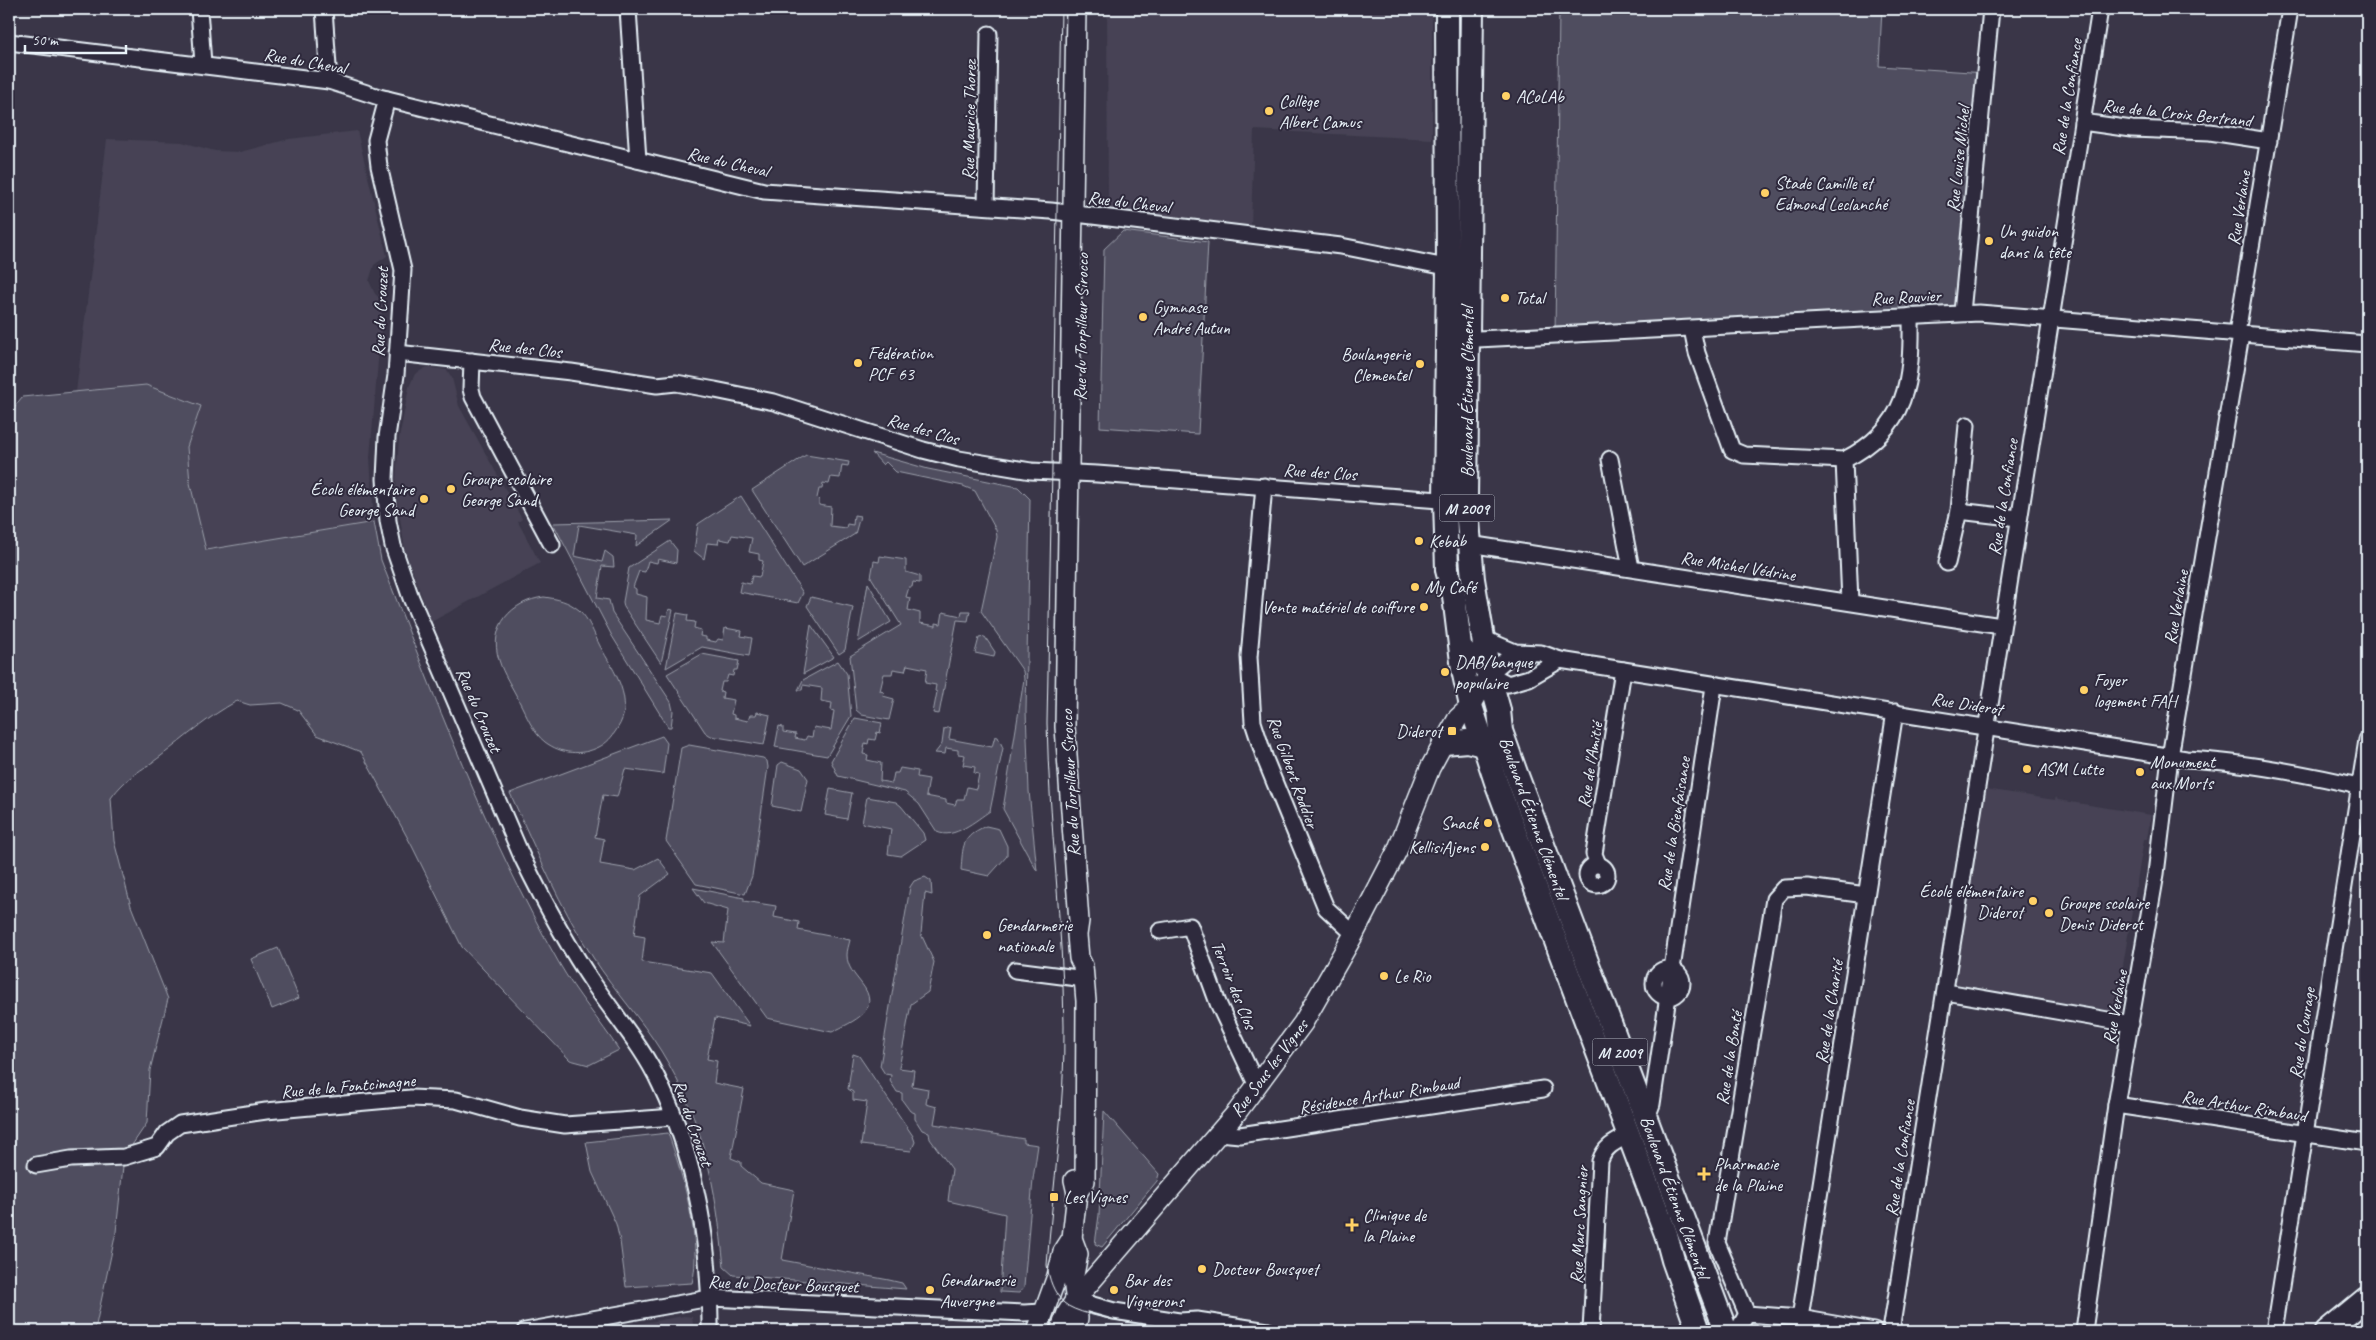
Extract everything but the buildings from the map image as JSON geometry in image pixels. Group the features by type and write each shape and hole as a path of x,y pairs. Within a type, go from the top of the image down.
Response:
{"main road":[{"name":"Boulevard Étienne Clémentel","path":"1447,9 1458,269"},
{"name":"Boulevard Étienne Clémentel","path":"1472,9 1458,269 1456,501 1447,570 1454,596 1472,642 1488,674 1500,710 1501,731 1726,1331"},
{"name":"Boulevard Étienne Clémentel","path":"1456,501 1469,544 1472,642 1463,670 1471,706 1518,844 1666,1234 1698,1331"},
{"path":"1444,742 1466,741 1483,745"},
{"path":"2327,1331 2367,1298"}],"street":[{"path":"199,9 203,64"},
{"path":"324,9 329,81"},
{"path":"628,9 638,160"},
{"name":"Rue du Torpilleur Sirocco","path":"1076,9 1077,215 1074,473 1066,644 1067,771 1079,921 1076,935 1079,958 1084,973 1086,1001 1084,1119 1086,1181 1077,1193 1073,1280 1076,1300"},
{"name":"Rue du Torpilleur Sirocco","path":"1077,215 1085,126 1083,9"},
{"name":"Rue Louise Michel","path":"1962,313 1990,9"},
{"name":"Rue de la Confiance","path":"1891,1331 1946,992 2018,518 2100,9"},
{"name":"Rue Verlaine","path":"2084,1331 2116,1105 2156,874 2170,757 2237,360 2238,327 2290,9"},
{"name":"Rue Maurice Thorez","path":"986,206 989,34"},
{"name":"Rue du Cheval","path":"9,42 203,64 329,81 386,99 764,191 986,206 1077,215 1340,246 1458,269"},
{"name":"Rue du Crouzet","path":"386,99 376,140 379,166 403,270 397,353 386,437 385,478 388,521 401,574 522,857 541,897 594,985 639,1047 660,1083 674,1117 694,1182 702,1227 710,1298 710,1331"},
{"name":"Rue de la Croix Bertrand","path":"2082,122 2132,129 2210,132 2269,141"},
{"name":"Rue Rouvier","path":"1457,340 1692,329 1962,313 2367,344"},
{"path":"1692,329 1697,352 1732,450 1744,455 1844,460 1875,439 1895,418 1907,389 1912,360 1911,316"},
{"name":"Rue des Clos","path":"397,353 571,372 657,385 676,384 715,390 774,402 923,450 959,459 1031,471 1456,501"},
{"path":"472,361 470,389 473,397 552,545"},
{"path":"1948,563 1959,511 1967,425"},
{"path":"1610,459 1631,568"},
{"path":"1844,460 1850,602"},
{"name":"Rue Gilbert Roddier","path":"1264,486 1249,657 1253,722 1265,759 1326,908 1354,934"},
{"path":"1959,511 2018,518"},
{"name":"Rue Michel Védrine","path":"1469,544 2001,626"},
{"name":"Rue Diderot","path":"1472,642 1515,652 1541,653 1560,660 1714,686 1895,712 2170,757 2208,760 2364,787"},
{"path":"1444,742 1458,718 1471,706 1488,674 1515,652"},
{"path":"1488,674 1508,684 1529,678 1560,660"},
{"name":"Rue de l'Amitié","path":"1598,864 1594,854 1623,670"},
{"name":"Rue de la Bienfaisance","path":"1646,1120 1652,1104 1670,969 1714,686"},
{"path":"1471,706 1501,731"},
{"name":"Rue de la Charité","path":"1800,1318 1895,712"},
{"name":"Rue du Courage","path":"2274,1331 2305,1134 2364,787 2367,740"},
{"name":"Rue Sous les Vignes","path":"1060,1331 1066,1313 1076,1300 1257,1086 1303,1023 1354,934 1397,851 1430,768 1444,742"},
{"name":"Rue de la Bonté","path":"1746,1314 1717,1243 1774,898 1784,888 1808,887 1866,895"},
{"name":"Terroir des Clos","path":"1160,931 1190,926 1218,1002 1257,1086"},
{"path":"1015,970 1084,973"},
{"path":"1946,992 2131,1024"},
{"name":"Résidence Arthur Rimbaud","path":"1219,1132 1240,1135 1543,1090"},
{"name":"Rue de la Fontcimagne","path":"36,1165 71,1159 124,1157 157,1147 167,1133 180,1124 189,1122 266,1111 411,1098 456,1100 520,1118 565,1125 674,1117"},
{"name":"Rue Arthur Rimbaud","path":"2116,1105 2367,1143"},
{"name":"Rue Marc Sangnier","path":"1591,1331 1600,1161 1603,1152 1609,1145 1629,1135"},
{"path":"1075,1246 1099,1263 1110,1260"},
{"name":"Rue du Torpilleur Sirocco","path":"1043,1312 1057,1276 1063,1252 1075,1246"},
{"name":"Rue du Docteur Bousquet","path":"525,1331 710,1298 1024,1313 1043,1312"},
{"path":"1074,1331 1078,1318 1076,1300 1114,1311 1207,1327 1268,1331"},
{"name":"Rue Sous les Vignes","path":"1043,1312 1076,1300"},
{"path":"1037,1331 1043,1312"},
{"path":"1043,1312 1048,1320 1049,1331"},
{"path":"1737,1331 1746,1314 1800,1318 1874,1331"}],"shaded area":[{"name":"Collège Albert Camus","path":"1107,9 1432,9 1432,139 1254,130 1251,227 1108,210"},
{"name":"Stade Camille et Edmond Leclanché","path":"1559,9 1882,9 1879,66 1986,73 1962,313 1555,336"},
{"path":"357,131 387,256 374,265 369,281 375,294 383,301 370,457 374,522 206,550 190,483 187,446 201,406 146,385 76,392 107,139 182,142 215,151 240,152 289,139"},
{"path":"1123,231 1208,242 1198,434 1100,427 1104,249"},
{"name":"Groupe scolaire George Sand","path":"427,367 447,370 452,378 459,406 522,519 518,522 540,563 431,622 405,550 397,499 396,479 399,439 409,387 415,374"},
{"path":"146,385 201,406 187,447 190,483 206,550 374,522 381,560 441,714 508,865 559,963 619,1050 589,1065 570,1060 462,947 412,846 361,752 317,735 298,710 282,703 250,705 237,701 207,720 161,756 134,774 111,798 114,841 131,906 168,999 150,1070 147,1123 124,1157 116,1232 96,1325 89,1331 9,1331 9,414 22,397"},
{"path":"872,453 928,469 1018,487 1030,499 1026,711 1029,791 1037,871 1003,809 1024,679 1023,671 981,611 997,537 996,530 975,491 963,486 896,472 886,462 883,465"},
{"path":"806,455 849,462 848,466 842,465 840,478 831,477 829,484 823,483 822,489 819,489 817,498 819,505 831,507 830,526 846,528 847,524 853,525 854,515 860,516 855,534 802,567 752,490"},
{"path":"741,496 803,593 798,603 739,592 741,582 750,584 752,576 760,577 763,561 759,560 759,554 749,552 752,538 732,535 730,541 719,539 718,544 707,543 704,559 694,551 698,524"},
{"path":"673,520 636,546 637,535 579,525 574,556 602,562 605,551 613,557 614,567 602,566 597,598 609,600 612,613 671,702 673,711 671,727 668,727 612,636 553,523"},
{"path":"670,541 677,550 676,563 658,559 657,563 648,561 645,572 639,571 633,587 636,589 636,594 647,597 646,620 660,623 662,615 667,616 669,609 673,610 661,663 624,607 623,602 629,568"},
{"path":"880,556 906,560 906,572 920,576 920,583 913,582 912,587 909,587 906,597 910,598 908,610 920,613 920,623 936,626 936,623 941,624 943,612 961,616 962,611 970,611 968,621 957,620 939,714 933,713 937,692 935,691 936,685 925,683 927,669 907,665 905,671 893,669 892,674 884,674 880,691 884,692 883,696 894,699 889,720 862,715 856,710 850,656 901,625 871,577 874,561 879,562"},
{"path":"868,583 891,622 858,642"},
{"path":"544,597 567,602 583,614 621,686 624,697 622,718 609,740 592,750 578,753 564,751 545,742 530,723 499,660 496,648 497,636 505,617 522,604 532,599"},
{"path":"811,597 853,607 845,650 839,654 807,606"},
{"path":"677,613 688,615 687,621 695,622 694,628 701,630 700,636 706,637 706,640 716,642 718,639 723,640 725,628 742,631 741,636 752,638 749,656 702,647 666,668"},
{"path":"811,625 834,657 803,674"},
{"path":"985,637 995,652 994,657 975,653 979,638"},
{"path":"702,654 739,661 733,676 728,675 726,682 722,682 720,691 723,692 722,698 734,700 731,714 734,715 734,718 748,721 750,715 756,715 757,712 770,715 764,745 711,736 705,732 667,674"},
{"path":"838,661 847,674 851,716 827,756 775,747 779,726 783,727 783,732 796,734 795,738 805,740 807,736 812,737 814,727 831,730 834,711 831,710 832,703 821,701 822,688 803,685 802,690 798,690 803,680"},
{"path":"855,718 882,723 880,733 877,732 875,740 869,739 868,744 865,743 863,754 868,755 867,760 881,763 880,781 892,783 894,773 898,773 900,768 918,771 917,777 929,779 926,796 946,800 946,803 955,805 957,799 964,799 967,787 976,789 979,774 974,773 975,767 963,765 965,755 958,754 958,750 946,748 945,754 935,753 942,744 944,729 951,727 949,739 992,747 995,736 998,737 1003,748 990,811 965,828 944,834 937,832 919,804 905,792 838,776 831,761"},
{"path":"662,736 667,743 663,774 625,769 617,797 603,795 595,837 604,839 600,864 635,870 658,858 670,874 640,896 634,935 645,937 642,962 712,973 750,1026 715,1018 707,1059 717,1061 714,1083 744,1089 731,1158 741,1162 741,1166 761,1183 794,1190 782,1260 902,1283 906,1289 733,1275 724,1267 712,1182 706,1155 688,1103 661,1051 602,971 570,919 510,793"},
{"path":"689,745 763,758 767,761 768,767 752,876 745,894 696,884 666,841 681,748"},
{"path":"782,762 801,769 808,779 801,812 772,806 778,765"},
{"path":"830,789 852,793 847,819 825,815"},
{"name":"Groupe scolaire Denis Diderot","path":"1986,789 2055,800 2056,797 2058,800 2151,815 2147,839 2144,839 2115,1014 1954,987"},
{"path":"867,797 896,802 923,833 925,840 901,856 888,854 891,829 862,823"},
{"path":"986,826 999,829 1007,846 1007,856 989,876 961,870 965,843 972,834"},
{"path":"925,877 931,881 932,895 925,893 921,934 934,962 928,992 911,1004 899,1068 914,1070 912,1086 928,1089 926,1104 937,1107 934,1124 1024,1139 1024,1143 1038,1145 1033,1179 1024,1287 1019,1293 1000,1292 1005,1214 948,1201 952,1169 930,1139 929,1132 922,1130 915,1119 915,1113 910,1111 902,1100 902,1093 897,1092 890,1081 891,1075 885,1074 880,1066 910,887 914,881"},
{"path":"693,888 744,898 744,901 776,906 774,917 799,922 798,930 850,940 847,953 848,963 867,992 869,1000 863,1014 849,1024 832,1032 767,1018 712,942 724,943 728,910 704,903"},
{"path":"278,948 299,998 272,1009 251,959"},
{"path":"853,1054 859,1056 913,1136 915,1142 911,1151 861,1145 867,1102 853,1100 853,1092 848,1089"},
{"path":"1104,1111 1159,1174 1157,1181 1102,1247 1095,1244 1099,1215"},
{"path":"668,1133 685,1187 693,1228 695,1267 692,1283 626,1287 616,1224 592,1172 586,1142"},
{"path":"684,1316 692,1317 694,1331 597,1331"}],"tram line":[{"path":"1061,9 1047,723 1050,799 1063,988 1064,1056 1061,1116 1047,1265 1054,1290 1064,1303 1074,1309 1130,1323 1203,1331"}],"place":[{"name":"ACoLAb","path":"1506,96"},
{"name":"Collège Albert Camus","path":"1269,111"},
{"name":"Stade Camille et Edmond Leclanché","path":"1765,193"},
{"name":"Un guidon dans la tête","path":"1989,241"},
{"name":"Total","path":"1505,298"},
{"name":"Gymnase André Autun","path":"1143,317"},
{"name":"Fédération PCF 63","path":"858,363"},
{"name":"Boulangerie Clementel","path":"1420,364"},
{"name":"Groupe scolaire George Sand","path":"451,489"},
{"name":"École élémentaire George Sand","path":"424,499"},
{"name":"Kebab","path":"1419,541"},
{"name":"My Café","path":"1415,587"},
{"name":"Vente matériel de coiffure","path":"1424,607"},
{"name":"DAB/banque populaire","path":"1445,672"},
{"name":"Foyer logement FAH","path":"2084,690"},
{"name":"Diderot","path":"1452,731"},
{"name":"ASM Lutte","path":"2027,769"},
{"name":"Monument aux Morts","path":"2140,772"},
{"name":"Snack","path":"1488,823"},
{"name":"KellisiAjens","path":"1485,847"},
{"name":"École élémentaire Diderot","path":"2033,901"},
{"name":"Groupe scolaire Denis Diderot","path":"2049,913"},
{"name":"Gendarmerie nationale","path":"987,935"},
{"name":"Le Rio","path":"1384,976"},
{"name":"Pharmacie de la Plaine","path":"1704,1174"},
{"name":"Les Vignes","path":"1054,1197"},
{"name":"Clinique de la Plaine","path":"1352,1225"},
{"name":"Docteur Bousquet","path":"1202,1269"},
{"name":"Gendarmerie Auvergne","path":"930,1290"},
{"name":"Bar des Vignerons","path":"1114,1290"}]}
